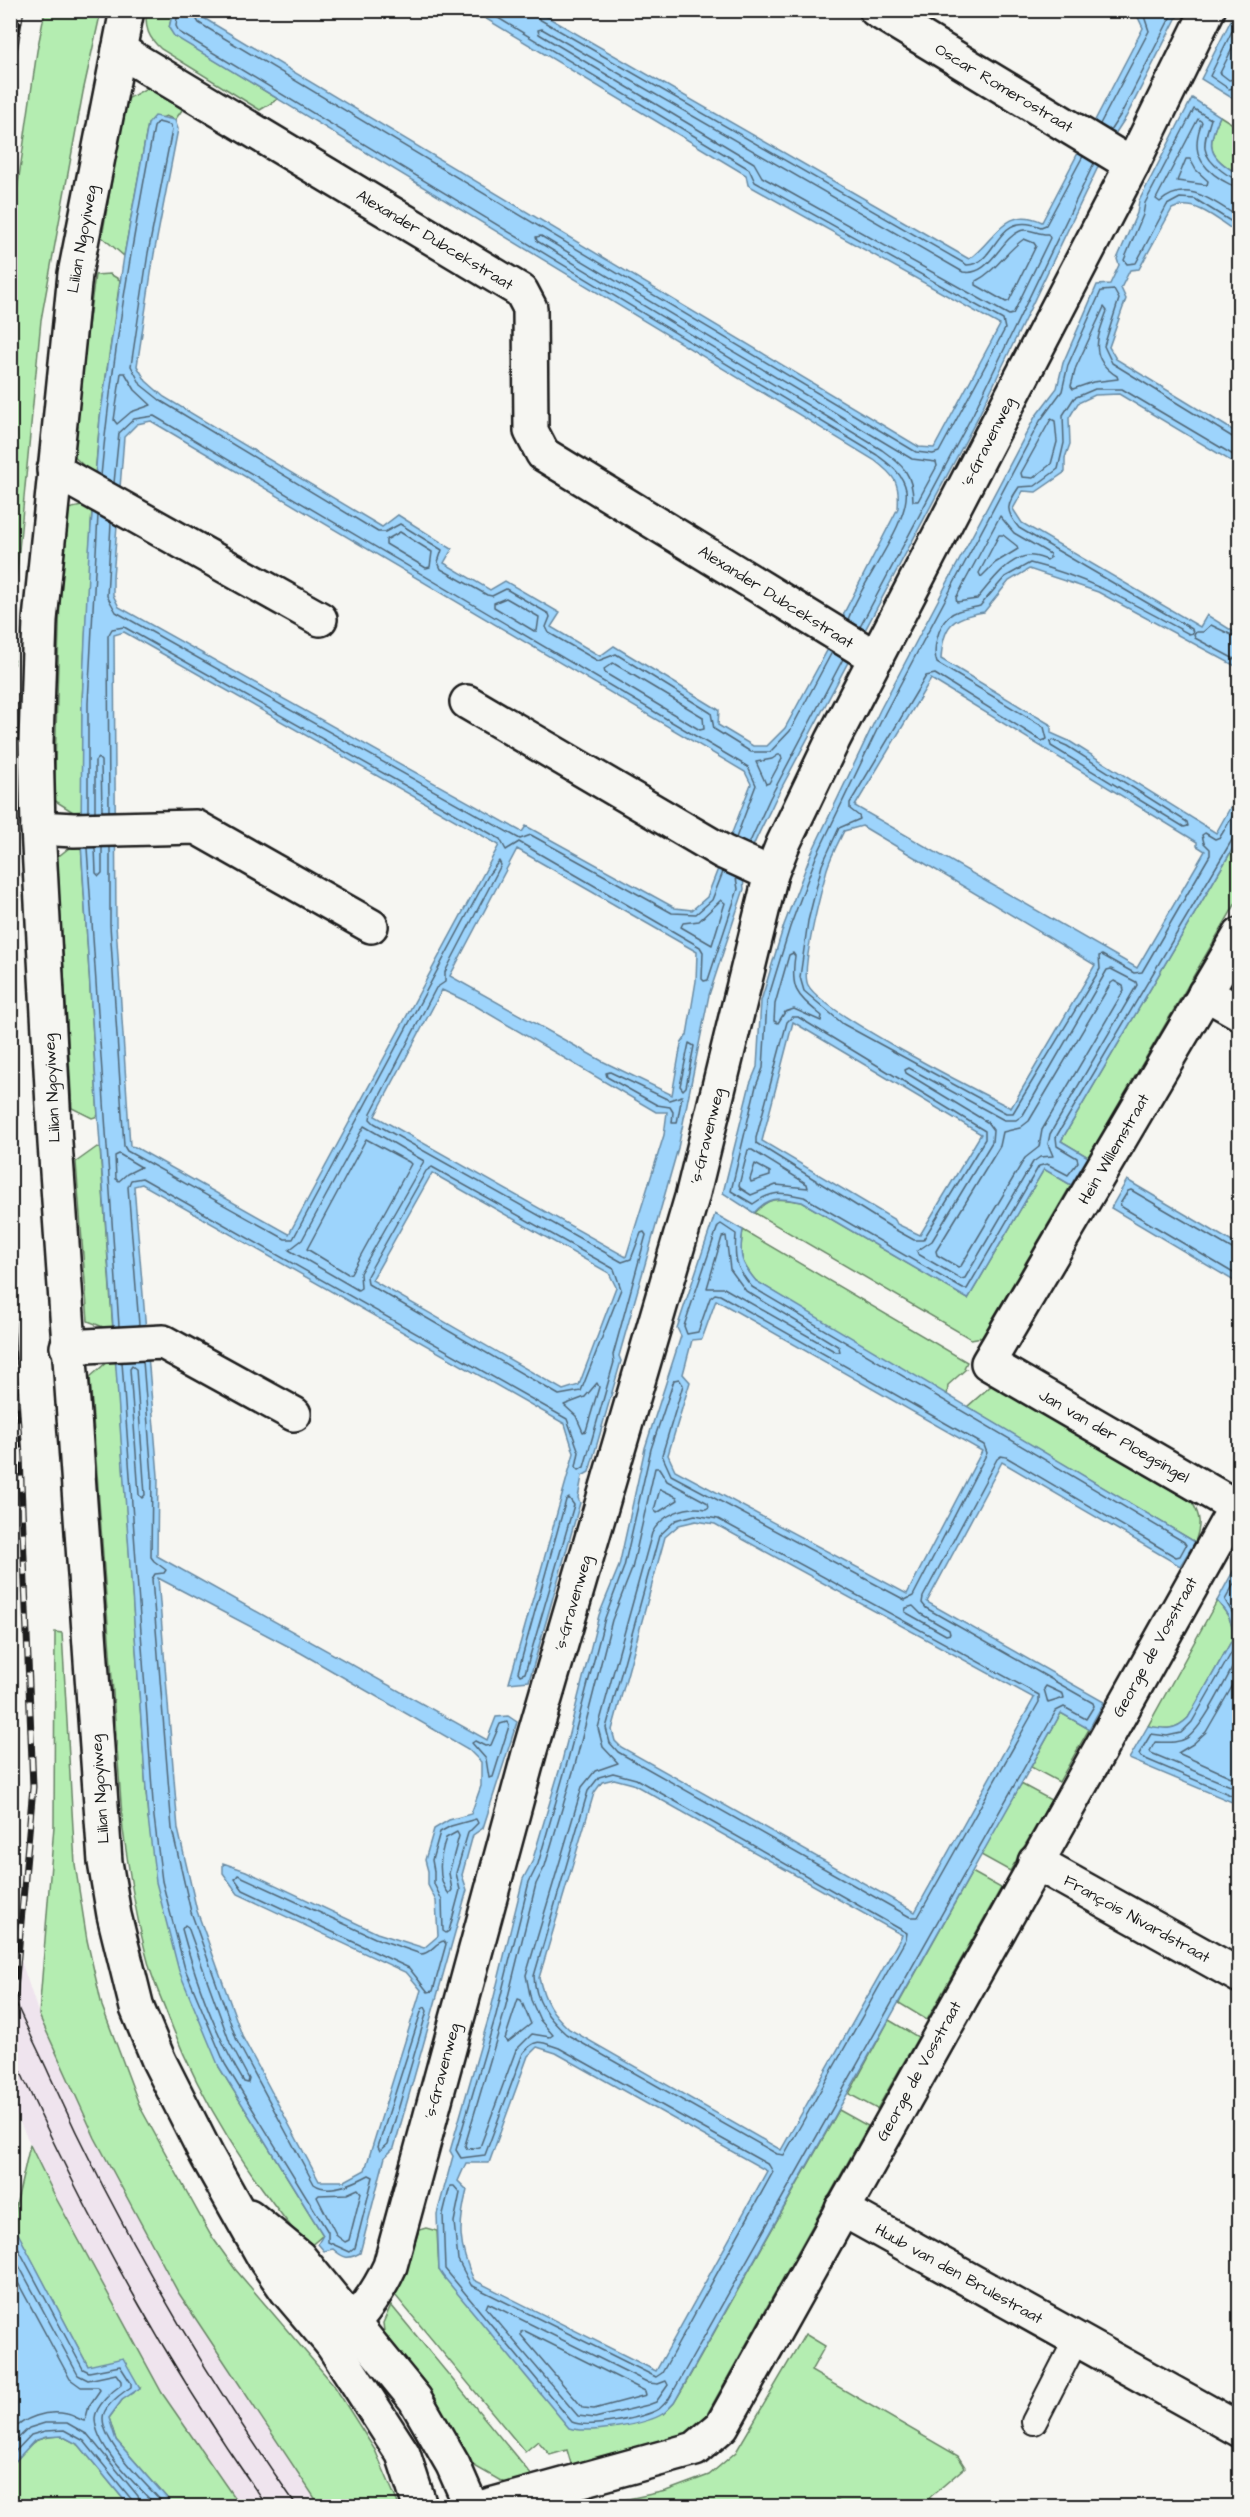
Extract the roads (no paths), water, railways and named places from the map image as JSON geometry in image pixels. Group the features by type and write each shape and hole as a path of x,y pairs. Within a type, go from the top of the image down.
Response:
{"street":[{"name":"Lilian Ngoyiweg","path":"127,10 75,274 54,470 37,683 38,828 83,1346 91,1644 105,1862 114,1915 138,2008 156,2053 207,2156 236,2206 299,2257 343,2334"},
{"name":"Oscar Romerostraat","path":"876,10 1125,161"},
{"name":"'s-Gravenweg","path":"343,2334 381,2286 390,2266 530,1750 692,1197 747,864 804,798 869,654 1125,161 1208,10"},
{"name":"Alexander Dubcekstraat","path":"119,50 521,291 530,308 531,431 543,454 869,654"},
{"path":"54,470 320,619"},
{"path":"467,702 747,864"},
{"path":"38,828 74,830 196,827 371,926"},
{"name":"Hein Willemstraat","path":"988,1363 1239,935"},
{"path":"1205,993 1239,1013"},
{"path":"83,1346 163,1342 294,1414"},
{"name":"Jan van der Ploegsingel","path":"988,1363 1238,1504"},
{"name":"George de Vosstraat","path":"487,2506 695,2449 722,2426 1035,1862 1238,1504"},
{"name":"François Nivardstraat","path":"1035,1862 1239,1976"},
{"name":"Huub van den Brulestraat","path":"842,2209 1239,2430"},
{"path":"343,2334 403,2454 420,2506"},
{"path":"343,2334 415,2399 453,2465 471,2506"}],"lane":[{"path":"1034,2422 1076,2340"}],"water":[{"path":"173,11 203,11 202,17 919,447 934,448 1000,325 748,185 746,175 473,11 537,11 969,259 1009,221 1029,218 1042,222 1143,28 1135,11 1180,11 1126,117 1111,140 978,417 775,800 749,856 744,889 709,995 678,1148 589,1472 582,1476 578,1498 580,1503 529,1681 509,1683 574,1453 565,1424 142,1184 134,1186 158,1476 157,1556 487,1740 496,1717 508,1716 517,1722 483,1828 473,1835 462,1875 467,1890 394,2148 385,2157 360,2253 352,2257 343,2256 333,2249 324,2251 318,2244 323,2235 219,2067 179,1971 156,1882 148,1818 81,843 82,703 89,551 100,418 124,256 148,124 155,116 175,120 178,129 154,254 137,366 146,381 164,397 382,527 398,515 452,549 444,563 490,590 505,581 560,613 551,627 600,656 614,646 719,710 718,725 753,746 767,746 785,728 842,623 844,613 898,508 898,492 895,480 874,460 174,36 169,28","holes":["151,421 745,772 751,784 707,897 692,910 675,908 526,826 522,832 119,607 113,595 113,577 124,437 137,424","124,632 499,845 289,1234 130,1146 116,925 114,635","517,849 697,952 696,981 687,1035 681,1044 672,1095 602,1061 450,976","442,990 474,1005 656,1112 667,1112 664,1135 626,1257 375,1116","432,1173 609,1273 616,1287 579,1385 563,1390 372,1280","158,1578 301,1653 468,1749 481,1762 481,1786 471,1814 449,1820 434,1829 425,1860 428,1885 436,1901 438,1936 424,1948 377,1933 246,1871 223,1863 223,1873 238,1894 407,1973 421,1990 365,2170 345,2181 319,2181 243,2038 197,1911 178,1829"]},
{"path":"1239,14 1239,90 1232,98 1201,79 1233,16"},
{"path":"1192,98 1220,116 1212,136 1213,151 1221,162 1239,175 1239,234 1198,208 1181,206 1172,209 1139,269 1130,270 1121,288 1126,299 1109,347 1116,359 1239,434 1239,466 1119,394 1095,395 1078,403 1069,418 1070,444 1065,458 1065,472 1036,492 1023,491 1013,509 1022,523 1200,627 1207,615 1239,635 1239,668 1098,592 1029,569 1009,581 984,612 956,620 951,625 944,638 941,659 1051,725 1051,733 1069,741 1216,833 1239,792 1239,838 1061,1141 1088,1157 1071,1185 1044,1169 968,1299 802,1202 775,1199 765,1203 754,1213 723,1193 750,1084 757,1067 761,1001 784,925 811,854 880,710 1035,417 1057,388 1063,363 1097,285 1110,284 1119,265 1117,259 1137,213 1139,201","holes":["931,679 1197,842 1197,846 1205,851 1137,968 855,806","862,826 1095,965 1011,1108 935,1069 869,1031 840,1013 808,985 807,963 817,910 829,864 844,831","793,1022 981,1134 920,1235 897,1224 895,1220 762,1141"]},
{"path":"1127,1180 1239,1246 1239,1284 1111,1208"},
{"path":"715,1214 743,1230 742,1258 756,1281 1195,1542 1180,1566 1002,1462 927,1602 1104,1702 1089,1729 1061,1713 674,2403 664,2413 631,2425 578,2430 569,2428 439,2270 437,2214 453,2156 450,2151 490,2013 523,1879 532,1862 562,1761 599,1615 619,1566 645,1448 681,1336 677,1328","holes":["716,1300 982,1451 907,1594 675,1470 668,1455 690,1382 683,1374 692,1340 702,1339","696,1521 715,1524 1034,1698 915,1912 621,1747 615,1741 612,1730 665,1537 679,1525","614,1779 633,1784 902,1935 781,2150 569,2029 553,2012 546,2000 539,1978 594,1793 602,1782","537,2047 556,2053 767,2171 656,2371 474,2280 469,2268 461,2236 462,2214 467,2190 458,2181 466,2163 489,2163 528,2056"]},
{"path":"1236,1566 1240,1568 1239,1805 1129,1759 1148,1726 1170,1728 1188,1718 1232,1640 1229,1619 1217,1601"},
{"path":"11,2220 88,2366 123,2358 140,2388 122,2400 109,2418 116,2440 174,2506 129,2506 79,2445 62,2436 46,2437 34,2441 11,2466"}],"tram line":[{"path":"10,1989 76,2132 133,2243 228,2403 297,2506"},
{"path":"10,2048 66,2167 127,2284 194,2397 267,2506"}],"railway":[{"path":"10,76 21,10"},
{"path":"10,1309 20,1456 33,1787 10,2046"}]}
